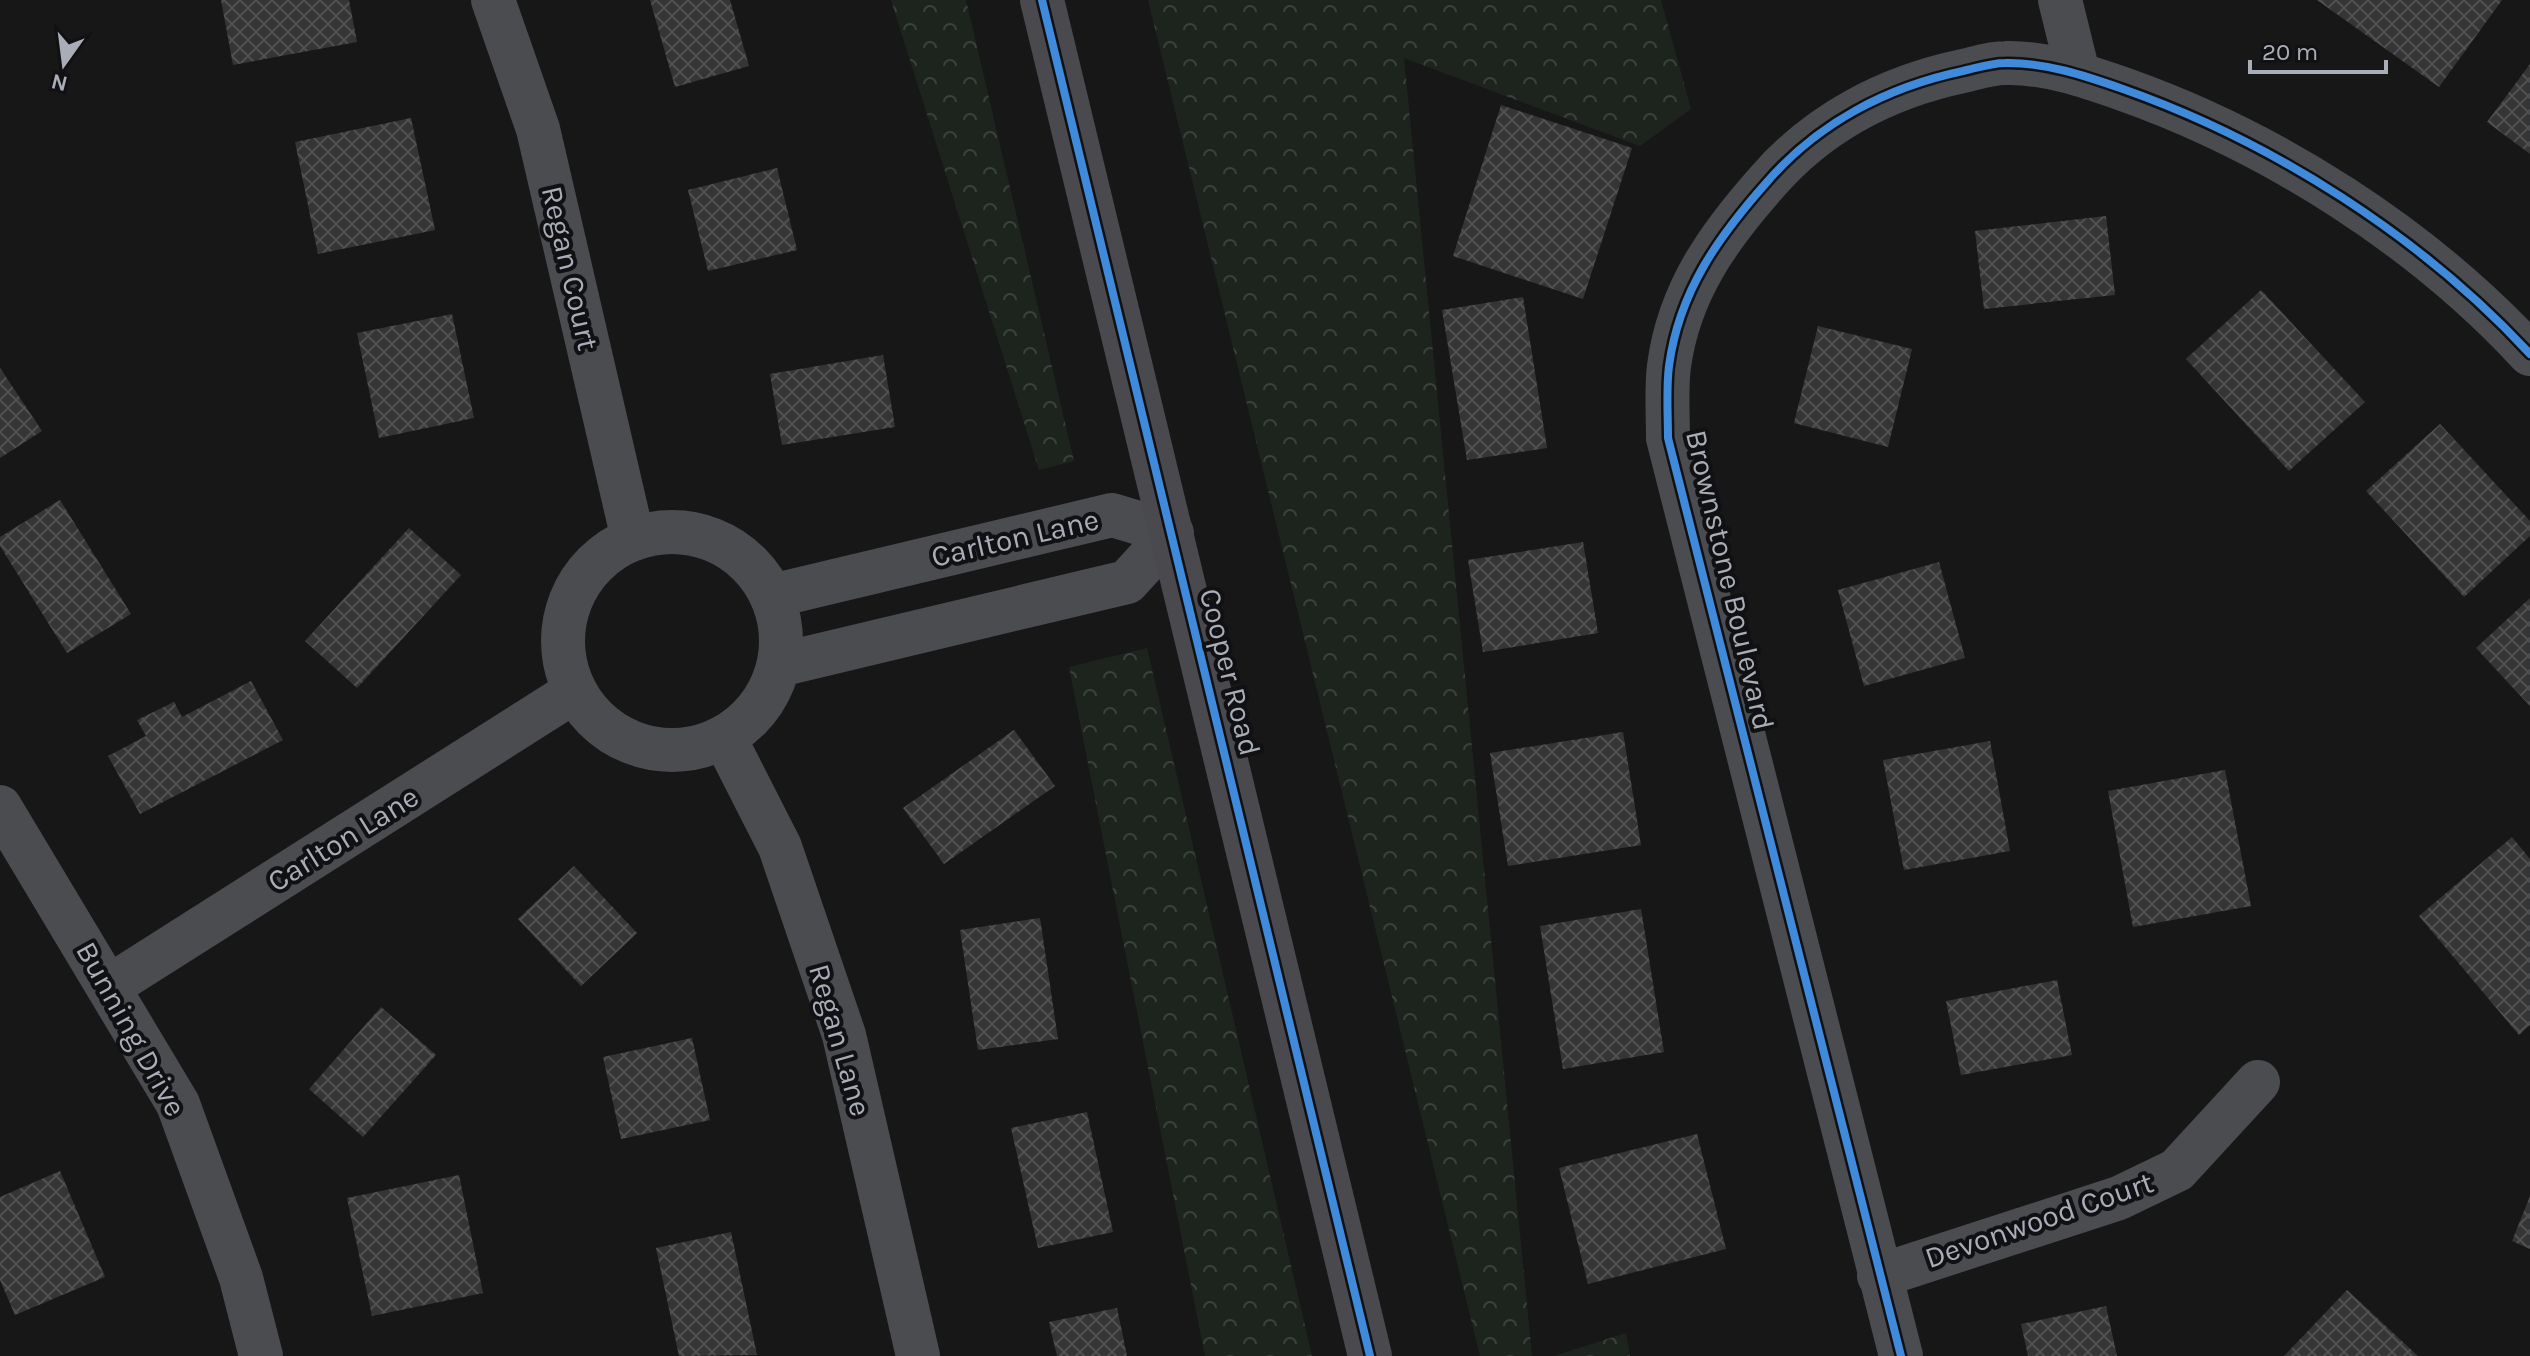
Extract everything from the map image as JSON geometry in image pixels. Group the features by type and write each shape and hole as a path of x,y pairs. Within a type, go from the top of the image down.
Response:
{"street":[{"name":"Regan Court","path":"493,0 538,129 633,539"},
{"name":"Cooper Road","path":"1042,0 1370,1356"},
{"path":"2060,0 2078,73"},
{"name":"Brownstone Boulevard","path":"1901,1356 1668,438 1669,366 1685,301 1724,231 1790,155 1852,110 1928,78 2004,63 2078,73 2190,113 2354,205 2447,273 2530,354"},
{"name":"Carlton Lane","path":"772,596 1112,515 1172,533"},
{"path":"656,532 680,532 725,545 744,558 772,596 782,642 772,688 759,708 724,737 687,749 649,748 622,738 598,722 575,691 564,662 563,632 569,602 585,575 606,553 633,539 656,532"},
{"path":"779,665 1127,582 1172,533"},
{"name":"Carlton Lane","path":"110,986 575,691"},
{"name":"Regan Lane","path":"724,737 780,847 844,1035 918,1356"},
{"name":"Bunning Drive","path":"0,807 178,1104 241,1278 261,1356"},
{"name":"Devonwood Court","path":"1879,1276 2119,1198 2177,1170 2258,1082"}],"green space":[{"path":"891,0 966,0 1074,461 1039,470"},
{"path":"1148,0 1661,0 1691,109 1640,146 1404,58 1532,1356 1480,1356"},
{"path":"1147,648 1312,1356 1205,1356 1069,667"},
{"path":"1626,1333 1630,1356 1554,1356"}],"building":[{"path":"221,0 349,0 357,42 233,65"},
{"path":"650,0 730,0 749,66 675,87"},
{"path":"2317,0 2502,0 2439,87"},
{"path":"2530,64 2530,154 2487,122"},
{"path":"1501,105 1632,148 1583,299 1453,256"},
{"path":"411,118 435,230 318,254 295,142"},
{"path":"777,168 797,250 708,271 688,190"},
{"path":"2106,216 2115,295 1984,309 1975,231"},
{"path":"2261,290 2365,402 2289,471 2186,359"},
{"path":"1523,297 1547,448 1467,460 1442,310"},
{"path":"452,314 474,418 379,438 357,333"},
{"path":"1818,326 1912,349 1888,447 1794,423"},
{"path":"883,355 895,427 782,445 770,374"},
{"path":"0,368 42,431 0,458"},
{"path":"2440,424 2530,521 2530,536 2464,597 2366,491"},
{"path":"60,500 131,614 67,653 0,546 0,537"},
{"path":"409,528 461,575 357,688 305,641"},
{"path":"1583,542 1598,633 1483,652 1468,560"},
{"path":"1939,562 1965,658 1864,686 1838,590"},
{"path":"2530,598 2530,706 2476,648"},
{"path":"251,681 283,740 140,814 108,756 146,736 137,720 174,702 182,717"},
{"path":"1014,730 1055,786 944,864 903,808"},
{"path":"1623,732 1641,845 1508,866 1490,753"},
{"path":"1990,741 2010,851 1904,870 1883,760"},
{"path":"2225,770 2251,906 2133,927 2108,791"},
{"path":"2512,837 2530,859 2530,1025 2519,1035 2419,916"},
{"path":"574,866 637,933 581,986 518,919"},
{"path":"1641,909 1664,1052 1563,1069 1540,926"},
{"path":"1040,918 1058,1039 978,1050 960,930"},
{"path":"2057,980 2072,1055 1961,1075 1946,1001"},
{"path":"381,1007 436,1055 363,1137 309,1089"},
{"path":"692,1038 710,1120 621,1139 603,1057"},
{"path":"1087,1112 1113,1232 1038,1248 1011,1128"},
{"path":"1697,1134 1726,1249 1588,1284 1559,1168"},
{"path":"60,1171 105,1277 15,1315 0,1280 0,1197"},
{"path":"459,1175 483,1293 372,1316 347,1198"},
{"path":"2530,1196 2530,1249 2512,1241"},
{"path":"731,1232 757,1355 679,1356 656,1248"},
{"path":"2347,1290 2418,1356 2284,1356"},
{"path":"2106,1306 2117,1356 2028,1356 2021,1324"},
{"path":"1117,1308 1127,1356 1057,1356 1049,1322"}],"cycle path":[{"path":"1042,0 1370,1356"},
{"path":"1901,1356 1668,438 1668,375 1674,339 1682,313 1704,266 1733,223 1767,182 1808,142 1831,125 1907,87 1995,64 2020,63 2065,71 2123,89 2235,136 2289,165 2393,233 2442,271 2488,311 2530,354"}]}
